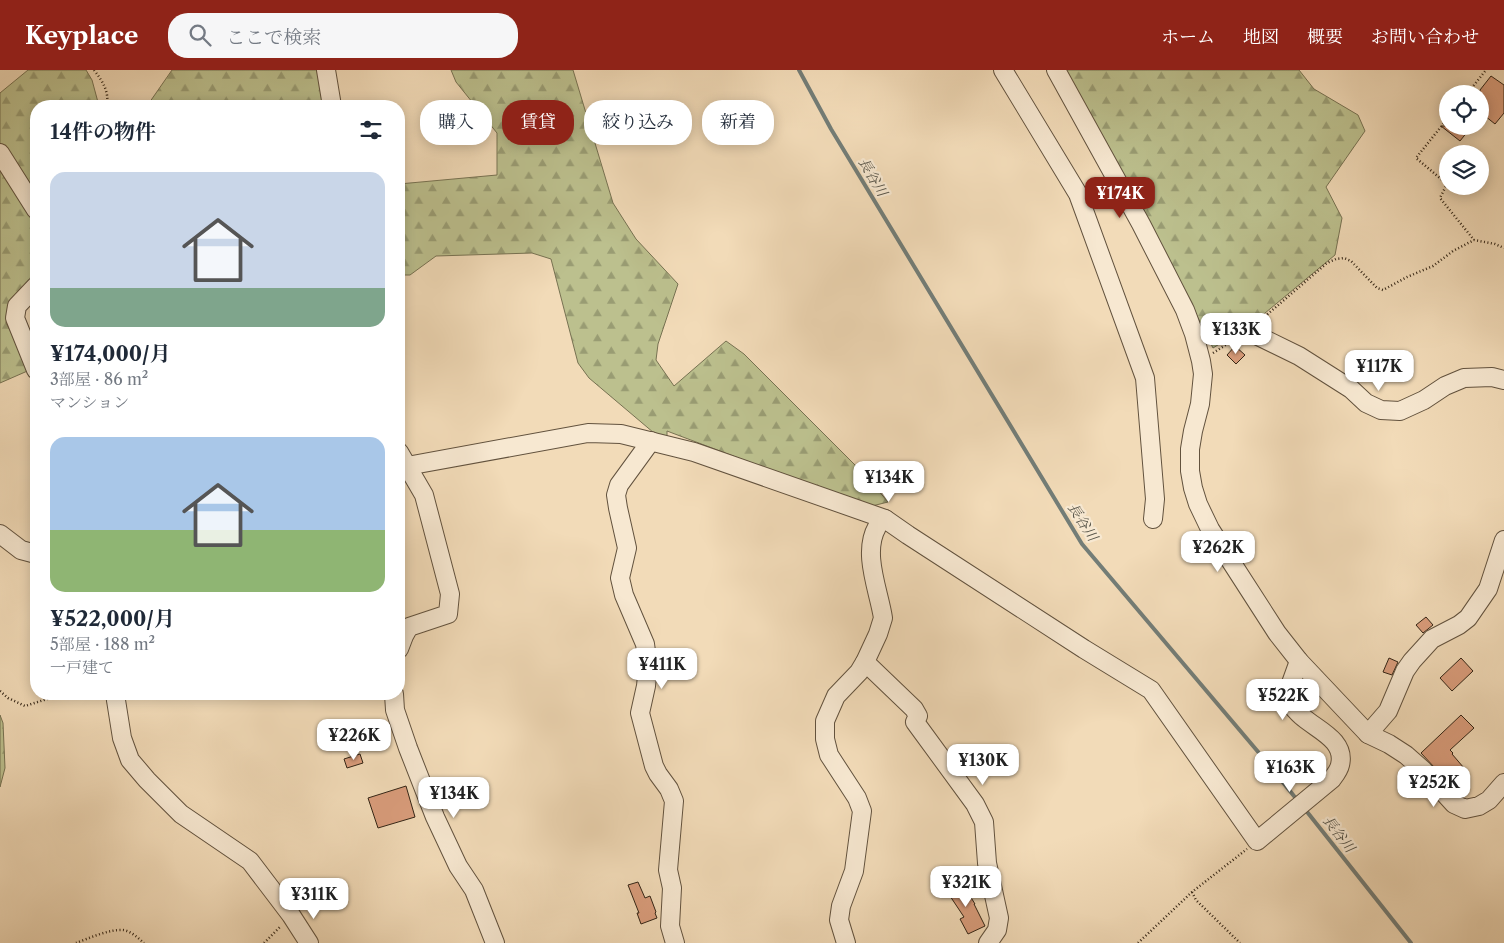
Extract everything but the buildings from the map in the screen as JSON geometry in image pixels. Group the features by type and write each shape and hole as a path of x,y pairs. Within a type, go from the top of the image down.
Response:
{"street":[{"path":"326,70 331,100"},
{"path":"1003,70 1078,194 1145,378 1155,499 1153,518"},
{"path":"1056,70 1113,171 1185,310 1201,361 1202,390 1190,449 1190,471 1193,488 1198,504 1210,529 1234,568 1277,633 1299,661 1368,734 1406,755 1423,770 1454,804 1465,809 1479,806 1489,800 1504,783"},
{"path":"0,153 30,200"},
{"path":"30,292 16,306 15,318 30,355"},
{"path":"1251,329 1258,336 1299,356 1351,389 1366,403 1380,410 1400,411 1424,400 1445,386 1464,378 1492,377 1504,380"},
{"path":"405,459 588,433 620,434 694,452 885,519 1151,690 1263,836 1332,779 1340,765 1340,753 1332,738 1304,719 1288,701 1290,686 1299,661"},
{"path":"651,441 619,485 616,495 627,548 620,578 624,595 644,644 648,666 640,712 654,766 669,789 674,801 668,870 672,888 670,926 675,943"},
{"path":"405,463 424,496 450,594 448,614 409,627 405,634"},
{"path":"846,943 839,920 841,906 854,871 862,811 857,798 829,755 825,739 825,721 836,696 859,672 865,662 883,618 872,569 871,548 877,526 885,519"},
{"path":"0,534 21,550 30,552"},
{"path":"1368,734 1388,711 1405,671 1412,661 1432,639 1459,626 1468,618 1484,596 1504,540"},
{"path":"865,662 914,709 918,716 915,722 976,804 984,822 987,863 999,918 997,930 988,943"},
{"path":"116,700 122,738 130,760 141,774 181,814 250,861 291,915 309,943"},
{"path":"394,700 395,710 408,748 435,818 458,866 474,890 495,943"}],"path":[{"path":"94,70 104,83 108,100"},
{"path":"1474,85 1486,70"},
{"path":"1439,129 1416,158 1447,184 1440,198 1474,240"},
{"path":"1201,361 1251,329 1327,264 1336,259 1344,258 1351,260 1377,288 1383,290 1433,266 1453,251 1474,240 1495,244 1504,248"},
{"path":"0,692 25,706 44,700"},
{"path":"1138,943 1192,892 1263,836"},
{"path":"1192,892 1196,900 1240,943"},
{"path":"264,943 291,915"},
{"path":"76,943 98,934 124,930 133,934 144,943"}],"green space":[{"path":"28,70 86,70 92,80 97,100 30,100 30,284 9,307 6,323 30,365 30,370 0,383 0,93"},
{"path":"172,70 318,70 325,100 151,100"},
{"path":"451,70 573,70 584,107 584,145 596,145 613,203 636,239 678,284 658,344 656,360 674,386 726,341 744,354 867,477 888,502 868,507 667,431 667,444 589,378 578,363 551,259 532,253 436,256 410,275 405,275 405,183 497,175 497,133 492,127 492,100 470,100 456,82"},
{"path":"1063,70 1299,70 1314,89 1358,115 1365,131 1326,187 1342,218 1335,255 1253,323 1213,348 1160,242"},
{"path":"0,715 3,723 5,768 0,787"}],"waterway":[{"name":"長谷川","path":"799,70 831,129 1082,544 1298,801"},
{"name":"長谷川","path":"1304,808 1411,943"}]}
